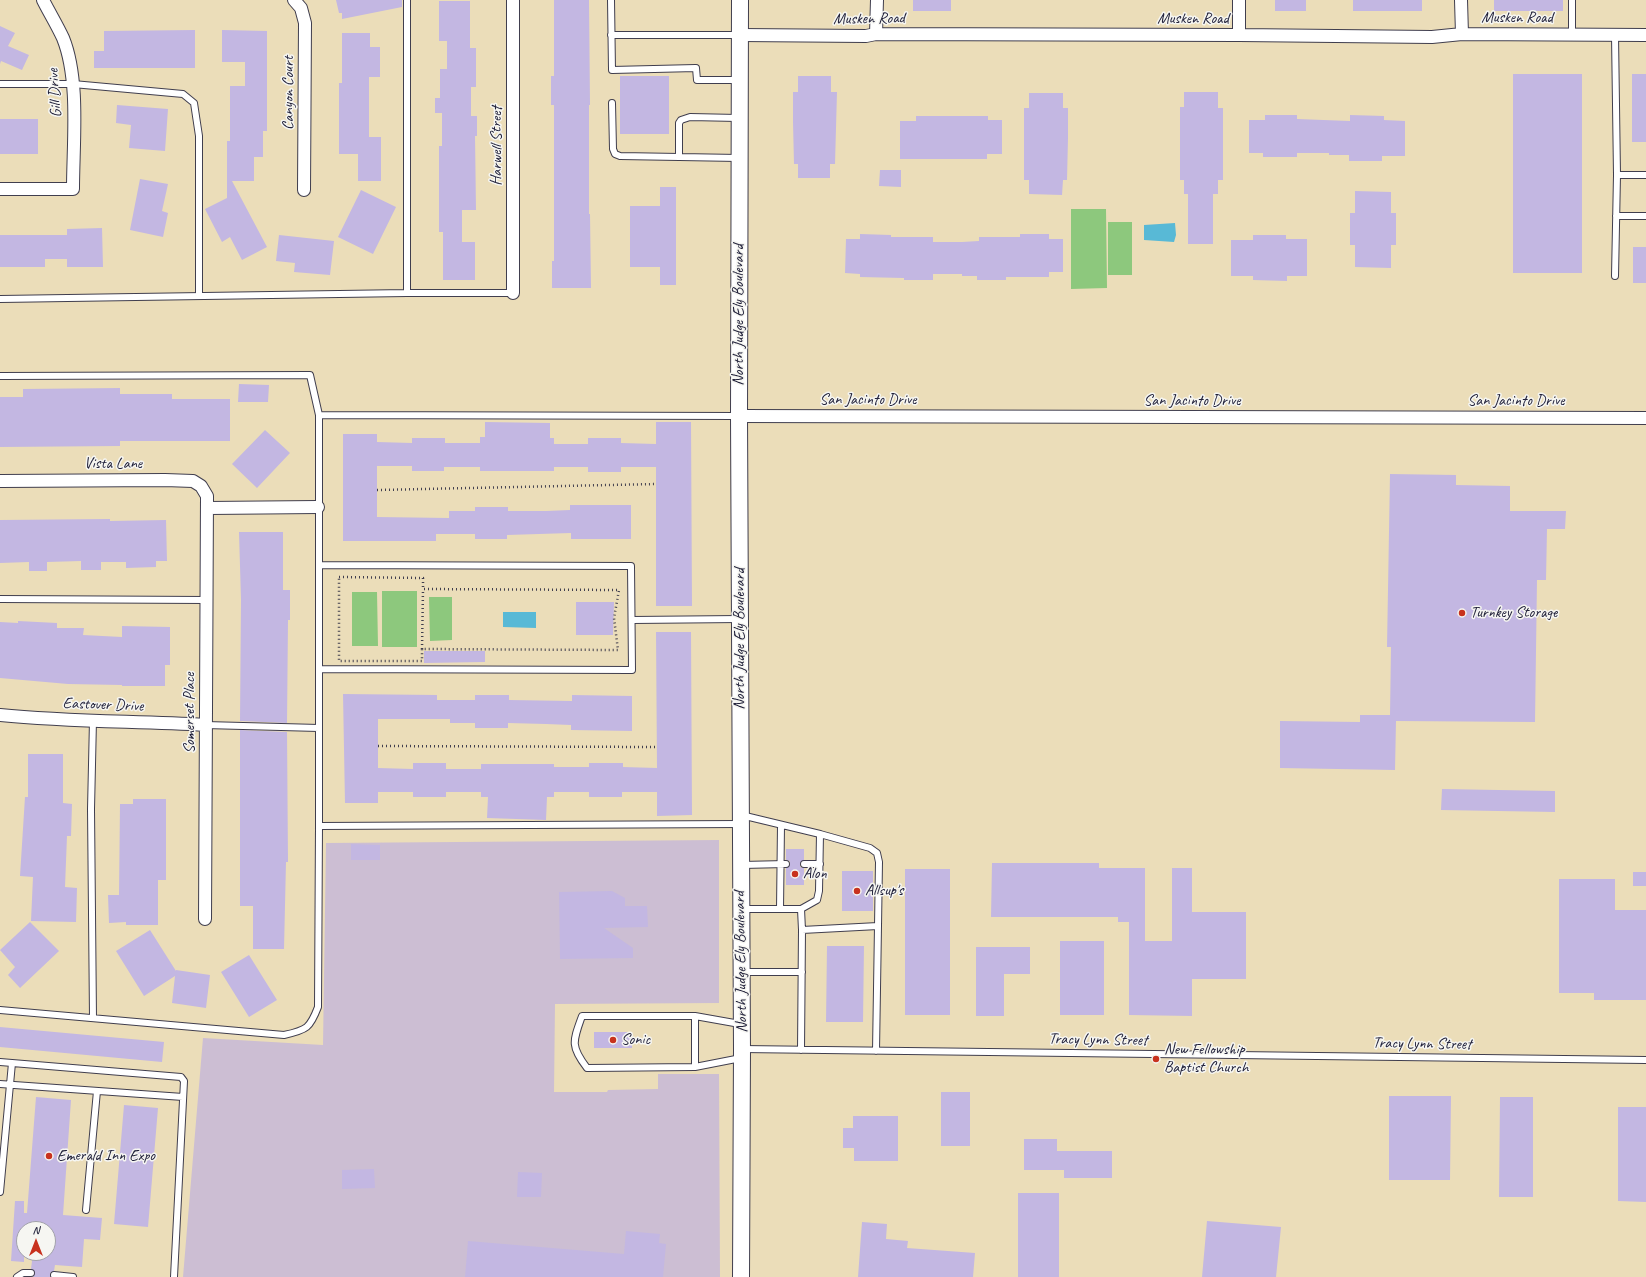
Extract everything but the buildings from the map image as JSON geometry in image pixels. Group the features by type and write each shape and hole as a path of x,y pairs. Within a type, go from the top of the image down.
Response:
{"main road":[{"name":"North Judge Ely Boulevard","path":"740,0 739,416 740,865 742,972 741,1277"}],"street":[{"name":"Gill Drive","path":"0,189 73,189 73,84 70,62 63,38 43,0"},
{"name":"Canyon Court","path":"294,0 301,8 305,22 304,190"},
{"name":"Harwell Street","path":"513,0 513,293"},
{"path":"876,34 877,0"},
{"path":"1239,0 1239,35"},
{"path":"1461,0 1462,34"},
{"name":"Musken Road","path":"740,35 1239,35 1432,37 1462,34 1646,35"},
{"name":"San Jacinto Drive","path":"739,416 1646,418"},
{"name":"Vista Lane","path":"0,481 193,481 201,486 207,496 208,508"},
{"path":"208,508 318,507"},
{"name":"Somerset Place","path":"205,919 205,725 208,508"},
{"name":"Eastover Drive","path":"0,715 42,720 93,720 205,725"}],"lane":[{"path":"407,0 407,293"},
{"path":"611,0 612,70 696,68 697,80 740,80"},
{"path":"1572,0 1572,34"},
{"path":"612,35 740,35"},
{"path":"1614,35 1617,176 1614,276"},
{"path":"0,84 73,84 183,94 194,104 199,136 199,296"},
{"path":"612,103 612,137 615,154 626,156 740,158"},
{"path":"680,157 680,120 690,117 740,118"},
{"path":"1617,176 1646,175"},
{"path":"1616,216 1646,216"},
{"path":"0,299 407,293 513,293"},
{"path":"0,376 310,375 319,415 318,507 320,565 318,1007 312,1023 301,1031 284,1035 0,1010"},
{"path":"319,415 739,416"},
{"path":"320,565 631,566 632,670 320,669"},
{"path":"0,599 207,600"},
{"path":"632,620 740,619"},
{"path":"93,720 91,810 93,1018"},
{"path":"205,725 319,728"},
{"path":"319,826 740,819 781,825 870,848 877,852 879,862 876,1051"},
{"path":"780,909 783,864 781,825"},
{"path":"741,909 801,909 817,900 820,891 820,834"},
{"path":"740,865 783,864"},
{"path":"804,864 820,864"},
{"path":"801,909 801,1050"},
{"path":"802,930 878,926"},
{"path":"742,972 802,972"},
{"name":"Tracy Lynn Street","path":"694,1016 582,1016 574,1038 576,1054 587,1068 695,1067 742,1054 801,1050 1646,1060"},
{"path":"695,1067 694,1016 742,1025"},
{"path":"0,1062 181,1077 184,1081 174,1277"},
{"path":"0,1192 12,1063"},
{"path":"0,1084 183,1097"},
{"path":"86,1210 97,1091"},
{"path":"17,1277 23,1273 31,1273"},
{"path":"54,1275 72,1277"}],"path":[{"path":"377,490 656,484"},
{"path":"339,577 423,578 422,649 422,661 338,661 339,577"},
{"path":"422,649 618,650 614,618 619,590 423,589"},
{"path":"378,746 656,748"}],"shaded area":[{"path":"719,840 719,1003 555,1004 554,1092 607,1092 608,1090 658,1089 658,1074 719,1074 720,1277 183,1277 203,1038 323,1045 326,843"}],"green space":[{"path":"1071,209 1106,209 1107,288 1071,289"},
{"path":"1108,222 1132,222 1132,275 1108,275"},
{"path":"382,591 417,591 417,647 382,647"},
{"path":"352,592 377,592 378,646 352,646"},
{"path":"429,597 452,597 452,640 430,641"}],"water":[{"path":"1175,223 1176,235 1174,242 1144,240 1144,225"},
{"path":"503,612 536,612 536,628 503,627"}],"place":[{"name":"Turnkey Storage","path":"1462,613"},
{"name":"Alon","path":"795,874"},
{"name":"Allsup's","path":"857,891"},
{"name":"Sonic","path":"613,1040"},
{"name":"New Fellowship Baptist Church","path":"1156,1059"},
{"name":"Emerald Inn Expo","path":"49,1156"}]}
